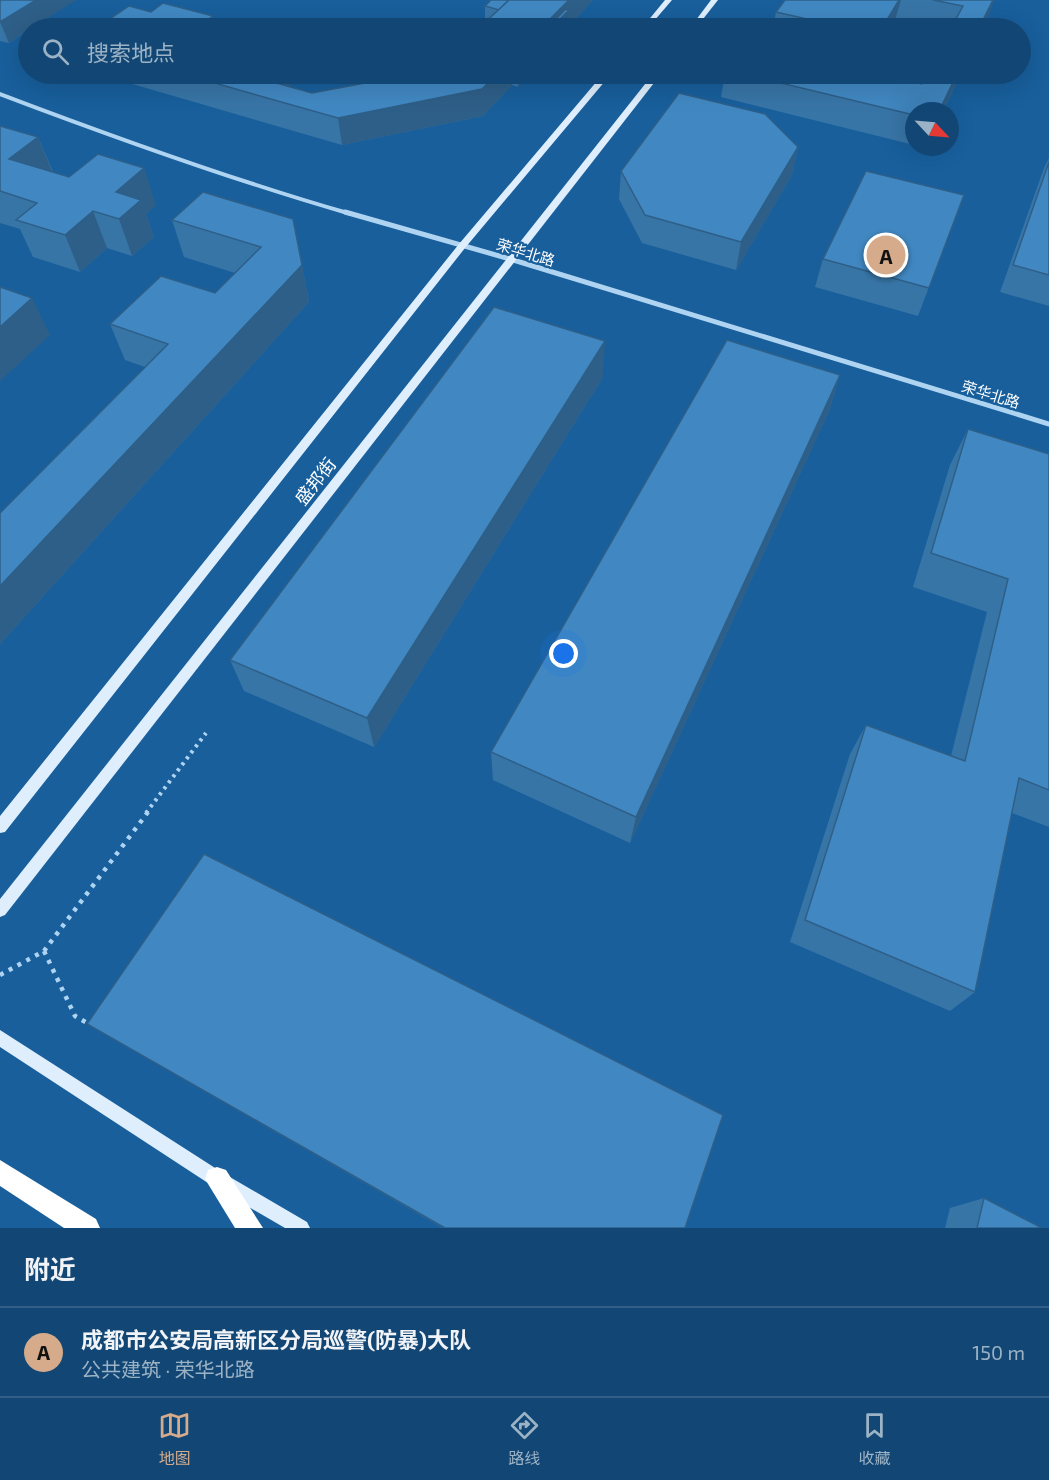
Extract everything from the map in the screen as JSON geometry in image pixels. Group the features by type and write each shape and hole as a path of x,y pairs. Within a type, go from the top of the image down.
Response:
{"highway":[{"path":"0,1172 87,1228"},
{"path":"217,1179 250,1228"}],"street":[{"path":"654,18 669,0"},
{"path":"701,18 715,0"},
{"name":"盛邦街","path":"0,827 462,246 599,84"},
{"name":"盛邦街","path":"0,910 649,84"},
{"name":"荣华北路","path":"0,94 123,141 273,192 510,259 1049,424"},
{"path":"0,1038 217,1179 301,1228"}],"path":[{"path":"0,975 44,951 206,733"},
{"path":"44,951 75,1016 93,1027"}],"building":[{"path":"0,0 36,0 0,22"},
{"path":"491,0 509,0 499,10 485,6"},
{"path":"509,0 569,0 551,18 490,18"},
{"path":"785,0 899,0 888,18 803,18 776,12"},
{"path":"933,0 993,0 984,18 956,18 963,6"},
{"path":"163,3 213,16 210,18 111,18 129,6 151,12"},
{"path":"566,9 568,11 561,18 557,18"},
{"path":"218,84 280,84 312,93 360,84 487,84 482,89 338,118"},
{"path":"785,84 922,84 952,84 943,102 905,102 905,113"},
{"path":"679,93 765,114 798,147 741,242 645,215 621,171"},
{"path":"0,126 38,137 9,159 69,177 98,154 144,168 116,192 141,200 119,219 93,211 65,235 16,220 37,203 0,191"},
{"path":"1049,162 1049,275 1013,265"},
{"path":"866,171 964,195 929,288 823,259"},
{"path":"203,192 293,219 302,265 0,586 0,513 168,344 110,324 161,276 215,293 261,247 172,220"},
{"path":"0,287 32,298 0,327"},
{"path":"494,307 605,341 367,718 230,660"},
{"path":"727,340 840,375 636,817 491,752"},
{"path":"968,429 1049,454 1049,790 1019,778 975,992 805,920 866,725 965,761 1008,579 931,553"},
{"path":"204,854 723,1115 685,1228 445,1228 87,1024"},
{"path":"984,1198 1042,1228 977,1228"}],"place":[{"name":"成都市公安局高新区分局巡警(防暴)大队","path":"886,255"}]}
